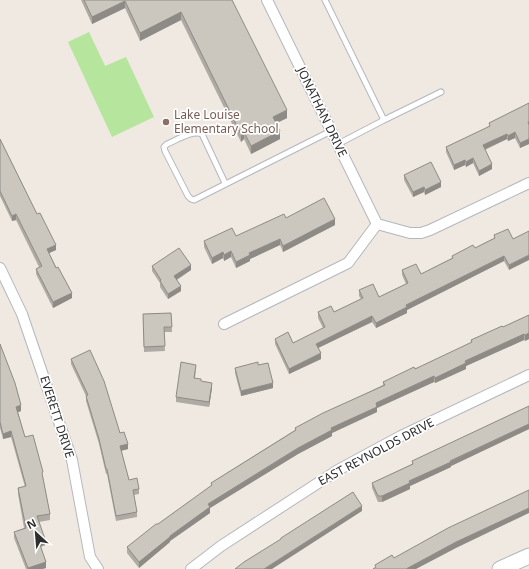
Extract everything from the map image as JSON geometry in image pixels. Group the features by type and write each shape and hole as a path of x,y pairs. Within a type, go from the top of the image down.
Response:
{"street":[{"name":"JONATHAN DRIVE","path":"267,0 377,224"},
{"path":"224,324 348,263 377,224 410,233 430,230 529,183"},
{"name":"EVERETT DRIVE","path":"0,268 22,314 72,460 90,558 98,569"},
{"name":"EAST REYNOLDS DRIVE","path":"191,569 220,546 338,470 401,436 529,375"},
{"path":"500,569 529,556"}],"lane":[{"path":"325,0 384,120"},
{"path":"338,144 441,92"},
{"path":"225,184 202,134 198,132 193,133 167,144 164,147 188,196 190,199 194,200 331,130"}],"green space":[{"path":"89,32 105,66 126,57 154,117 112,137 68,42"}],"building":[{"path":"84,0 232,0 287,110 273,117 280,131 251,146 244,132 241,134 181,12 140,33 125,1 92,17"},
{"path":"529,103 529,139 520,143 515,132 483,145 492,164 479,171 473,158 466,162 465,160 454,165 446,147 490,126 489,123"},
{"path":"0,139 37,214 40,213 56,245 47,249 56,268 58,267 72,293 53,302 36,269 42,266 16,214 12,216 0,191"},
{"path":"431,162 441,182 425,190 424,187 413,192 404,175"},
{"path":"324,198 335,219 283,246 280,239 249,253 250,255 236,262 231,251 224,255 223,252 212,258 204,241 232,228 236,236 284,214 286,218"},
{"path":"508,229 513,239 529,231 529,255 509,265 504,256 406,305 407,307 376,323 372,316 316,344 321,353 289,369 275,339 288,332 293,343 325,327 318,312 331,306 334,312 363,298 359,290 373,284 379,297 408,283 402,270 416,264 421,274 453,258 452,256 473,245 475,248 495,238 494,235"},
{"path":"179,248 191,265 174,276 181,286 168,294 152,266"},
{"path":"171,313 172,327 164,327 165,346 144,347 143,314"},
{"path":"529,315 529,333 465,361 466,363 435,378 434,376 376,403 377,407 331,428 332,430 298,448 208,504 210,507 170,536 139,562 127,547 156,524 212,485 211,483 296,430 295,428 323,413 385,385 383,382 414,367 415,369 472,342 471,340"},
{"path":"0,344 15,383 21,405 16,407 25,437 33,435 43,472 50,514 37,516 45,539 39,542 46,562 28,568 14,532 26,528 18,488 26,486 11,431 3,434 0,422"},
{"path":"90,350 104,381 120,433 124,432 128,444 120,446 129,480 137,478 139,489 133,490 137,512 116,516 107,469 86,396 88,395 71,359"},
{"path":"181,362 196,365 194,378 212,383 209,402 176,397"},
{"path":"258,362 258,365 268,363 273,383 241,391 235,368"},
{"path":"529,406 529,424 409,481 410,483 382,496 378,496 372,483 413,464 412,461"},
{"path":"529,490 529,508 456,542 406,569 373,569 376,567 375,565 392,555 394,558 448,528"},
{"path":"353,492 362,506 264,569 235,569 244,562"}],"place":[{"name":"Lake Louise Elementary School","path":"166,122"}]}
